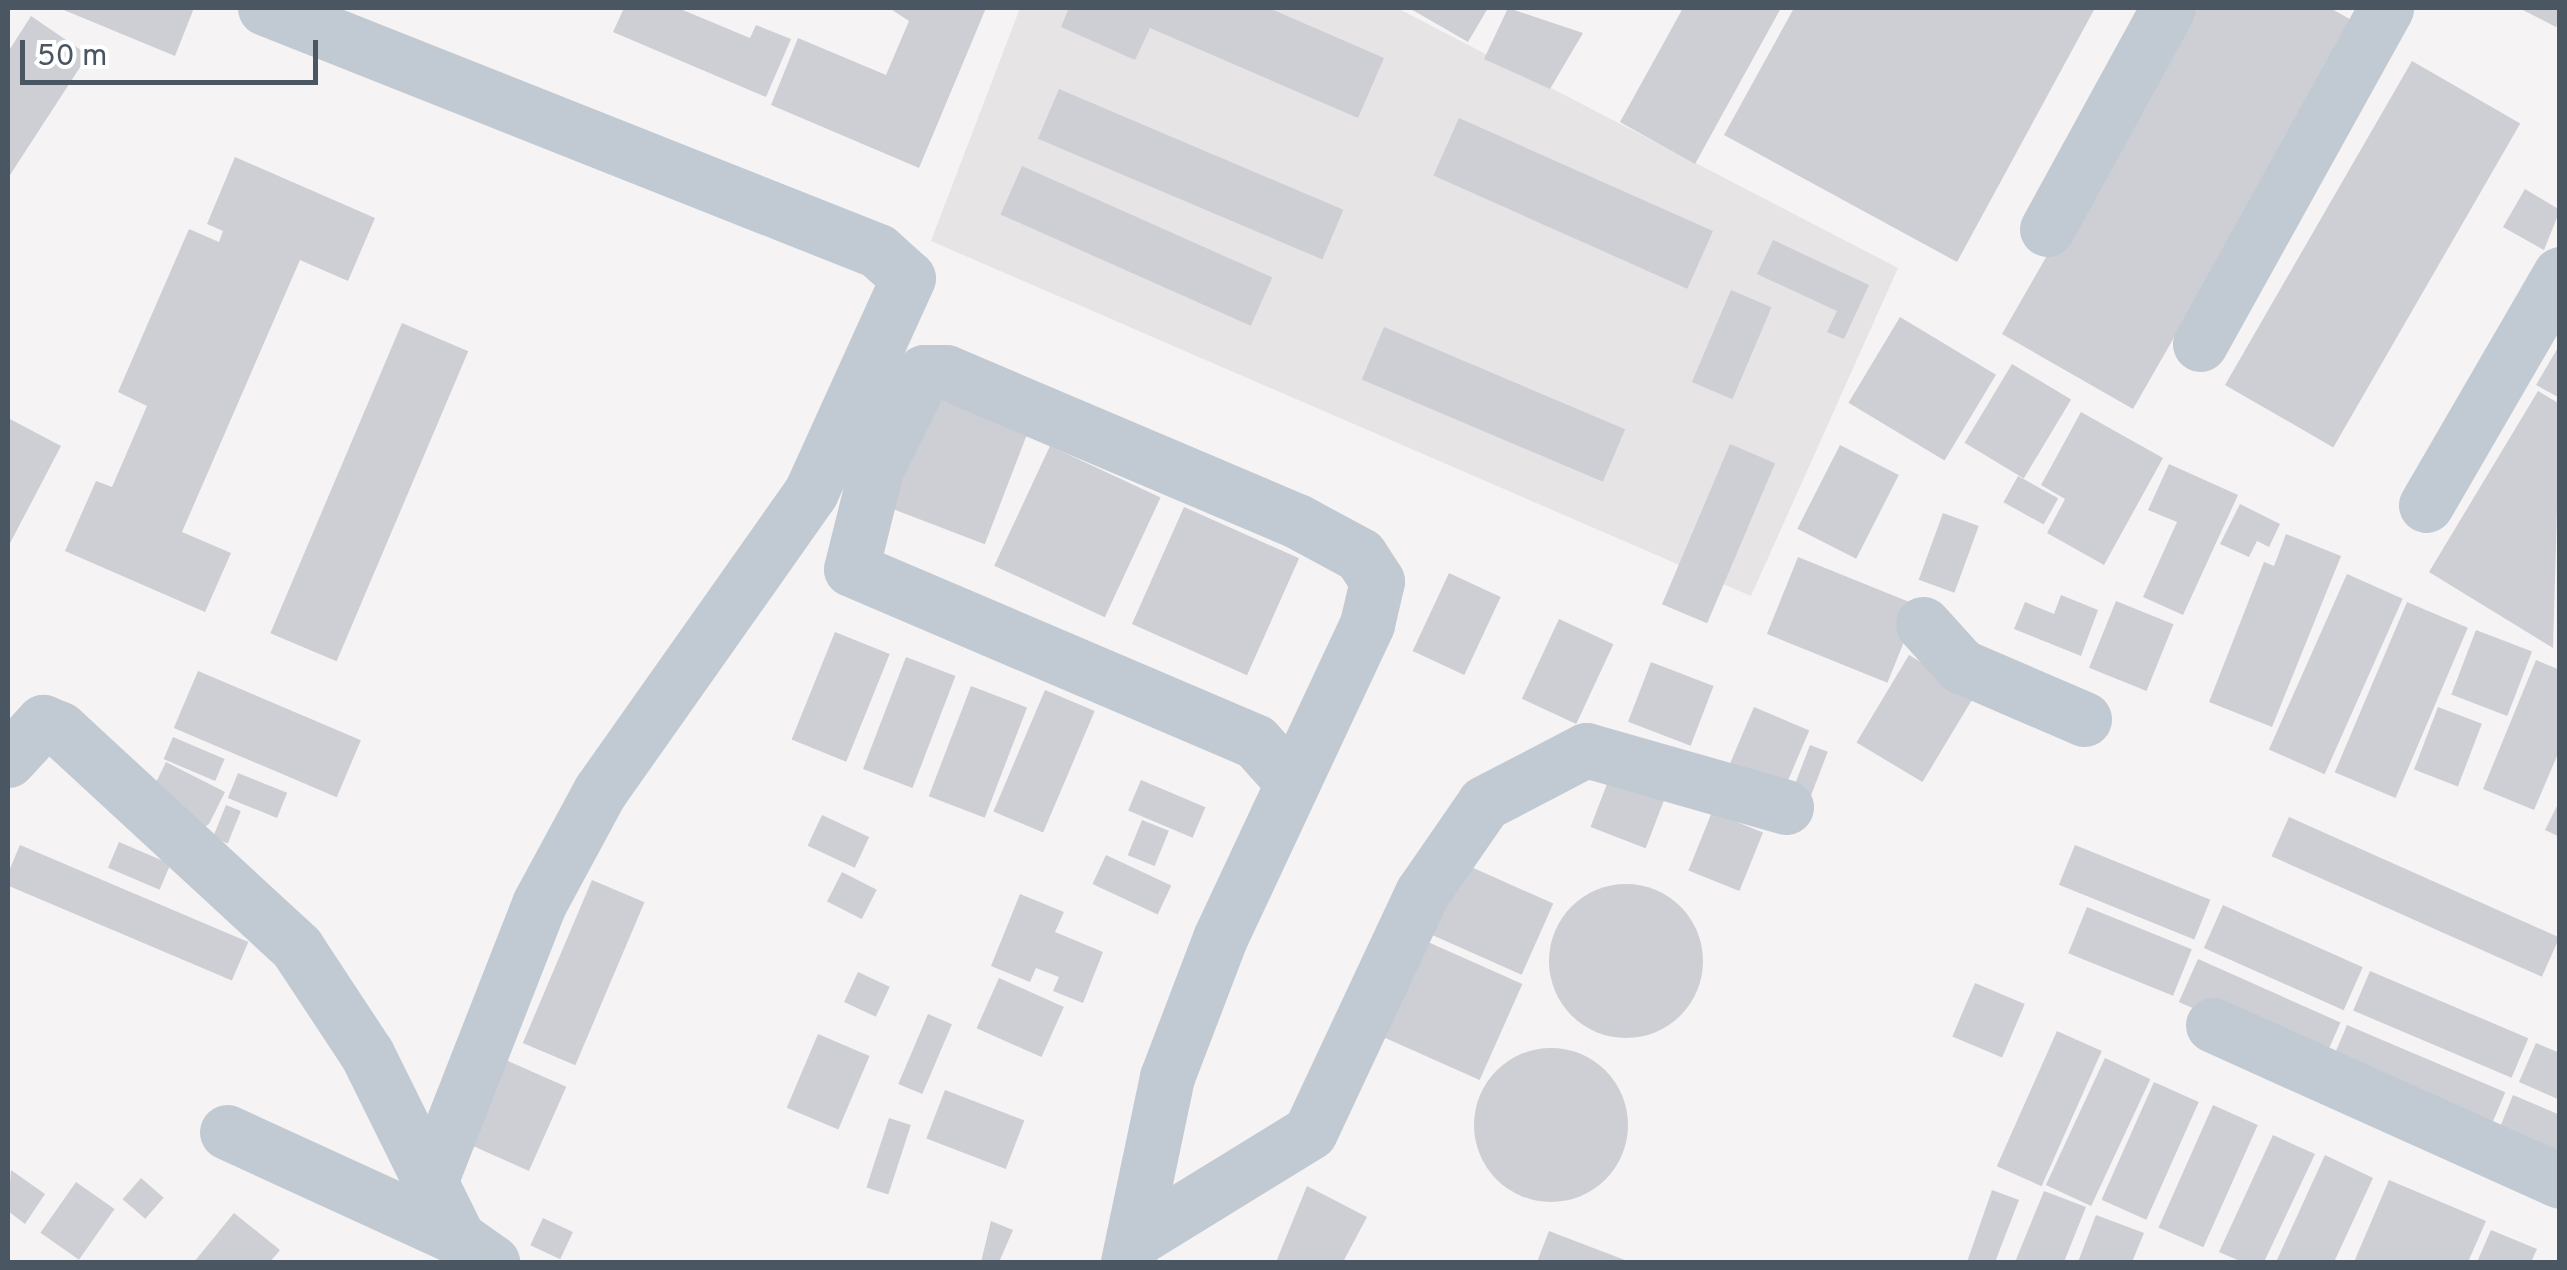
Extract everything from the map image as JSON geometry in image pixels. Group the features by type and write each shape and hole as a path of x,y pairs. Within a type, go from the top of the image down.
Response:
{"lane":[{"path":"264,8 860,243 899,262 908,278 810,492 600,791 539,904 429,1184"},
{"path":"2047,230 2168,8"},
{"path":"2200,344 2386,8"},
{"path":"2426,505 2560,274"},
{"path":"1134,1249 1144,1169 1167,1076 1292,781 1366,624 1372,566 1297,521 946,372 924,372 876,469 851,569 1256,742 1292,781"},
{"path":"1922,624 1974,674 2084,719"},
{"path":"8,760 43,722 60,729 298,948 367,1054 429,1184 475,1250"},
{"path":"1134,1249 1310,1132 1422,893 1484,803 1586,750 1786,807"},
{"path":"2214,1025 2560,1181"},
{"path":"227,1132 475,1250"}],"shaded area":[{"path":"1020,8 1397,8 1898,268 1751,596 931,241"}],"building":[{"path":"59,8 194,8 175,56"},
{"path":"624,8 678,8 750,38 756,25 791,39 766,97 613,32"},
{"path":"889,8 986,8 919,168 771,105 798,38 886,75 909,21"},
{"path":"1069,8 1269,8 1384,58 1358,118 1150,28 1135,60 1061,27"},
{"path":"1409,8 1488,8 1468,42"},
{"path":"1508,8 1583,33 1550,89 1484,59"},
{"path":"1683,8 1781,8 1695,164 1620,122"},
{"path":"1794,8 2095,8 1957,262 1724,135"},
{"path":"2189,8 2330,8 2355,22 2133,409 2002,334"},
{"path":"2519,8 2560,8 2560,20 2556,27"},
{"path":"31,16 88,55 8,178 8,52"},
{"path":"2412,61 2520,124 2333,447 2225,385"},
{"path":"1059,89 1343,210 1322,259 1038,139"},
{"path":"1459,118 1713,231 1687,289 1433,176"},
{"path":"235,157 375,218 348,281 300,260 182,532 231,553 205,612 65,551 96,481 112,487 147,406 118,392 189,229 219,242 223,231 207,224"},
{"path":"1022,166 1272,277 1251,326 1000,214"},
{"path":"2525,189 2560,210 2544,250 2503,227"},
{"path":"1773,240 1869,285 1844,339 1827,332 1837,311 1757,274"},
{"path":"1731,290 1772,307 1732,399 1692,382"},
{"path":"1900,317 1996,375 1944,460 1848,403"},
{"path":"402,323 468,351 337,661 270,633"},
{"path":"1384,327 1625,429 1603,482 1362,379"},
{"path":"2560,344 2560,398 2536,385"},
{"path":"2012,364 2071,400 2024,478 1965,443"},
{"path":"907,387 1027,433 985,544 864,498"},
{"path":"2538,391 2560,404 2553,648 2429,572"},
{"path":"2081,412 2163,458 2104,565 2047,533 2065,499 2041,485"},
{"path":"8,418 61,446 8,547"},
{"path":"1730,444 1775,463 1707,623 1662,604"},
{"path":"1840,445 1899,475 1856,559 1797,529"},
{"path":"1050,446 1161,498 1105,617 994,566"},
{"path":"2169,464 2238,495 2183,615 2143,597 2177,522 2148,510"},
{"path":"2018,476 2058,498 2044,525 2003,502"},
{"path":"2240,504 2280,524 2269,547 2257,541 2249,557 2220,544"},
{"path":"1184,507 1299,558 1247,675 1132,624"},
{"path":"1943,513 1979,526 1954,593 1919,580"},
{"path":"2286,534 2341,556 2272,727 2209,702 2264,562 2274,566"},
{"path":"1798,557 1919,606 1887,683 1767,634"},
{"path":"1449,573 1501,597 1464,675 1413,651"},
{"path":"2347,574 2403,599 2325,774 2269,749"},
{"path":"2061,595 2098,610 2081,656 2014,629 2025,602 2054,614"},
{"path":"2116,601 2173,624 2147,691 2089,668"},
{"path":"2407,602 2468,628 2395,798 2335,772"},
{"path":"1559,619 1613,644 1576,724 1522,699"},
{"path":"2476,630 2532,652 2507,716 2451,694"},
{"path":"835,632 890,654 846,762 792,740"},
{"path":"1909,655 1975,695 1922,782 1856,742"},
{"path":"906,657 955,676 912,788 863,769"},
{"path":"2536,660 2560,670 2560,749 2534,810 2483,789"},
{"path":"1651,662 1714,686 1691,746 1628,722"},
{"path":"198,671 361,740 337,797 174,728"},
{"path":"971,686 1027,708 985,818 929,796"},
{"path":"1045,690 1095,711 1043,833 993,812"},
{"path":"1754,707 1809,730 1784,790 1729,767"},
{"path":"2438,707 2482,724 2458,786 2414,770"},
{"path":"173,737 225,759 215,781 164,759"},
{"path":"1810,745 1828,752 1811,796 1793,789"},
{"path":"166,762 225,792 209,824 197,831 145,805"},
{"path":"1612,771 1667,792 1646,848 1590,827"},
{"path":"238,773 287,793 277,818 228,798"},
{"path":"1141,780 1205,807 1193,838 1128,810"},
{"path":"2560,800 2560,837 2545,830"},
{"path":"226,805 241,811 228,843 213,837"},
{"path":"1712,812 1763,833 1739,891 1688,870"},
{"path":"822,815 869,837 855,868 808,846"},
{"path":"2289,817 2559,937 2542,977 2272,856"},
{"path":"1142,820 1169,831 1155,866 1128,855"},
{"path":"119,842 171,864 160,890 108,868"},
{"path":"20,845 248,942 232,981 8,886 8,873"},
{"path":"2075,845 2210,900 2194,940 2059,885"},
{"path":"1106,855 1171,885 1158,914 1092,884"},
{"path":"1451,858 1553,904 1522,975 1419,929"},
{"path":"842,872 877,890 862,919 827,901"},
{"path":"592,880 644,902 575,1065 523,1043"},
{"path":"1626,884 1655,890 1680,907 1697,932 1703,961 1697,990 1680,1015 1655,1032 1626,1038 1597,1032 1572,1015 1555,990 1549,961 1555,932 1572,907 1597,890"},
{"path":"1020,894 1064,912 1055,932 1103,952 1083,1003 1053,991 1059,977 1036,968 1030,982 991,966"},
{"path":"2223,905 2363,967 2344,1010 2204,948"},
{"path":"2087,907 2192,949 2173,996 2068,953"},
{"path":"1410,934 1522,984 1480,1080 1367,1030"},
{"path":"2198,959 2341,1022 2321,1065 2179,1002"},
{"path":"2370,971 2528,1038 2512,1078 2353,1011"},
{"path":"858,972 890,987 876,1017 844,1002"},
{"path":"999,978 1064,1007 1041,1057 977,1028"},
{"path":"1975,983 2025,1004 2002,1057 1952,1036"},
{"path":"928,1014 952,1024 922,1094 898,1084"},
{"path":"2347,1025 2505,1092 2488,1133 2330,1066"},
{"path":"2057,1031 2102,1051 2042,1186 1997,1166"},
{"path":"818,1034 870,1056 838,1130 787,1108"},
{"path":"2536,1043 2560,1053 2560,1100 2519,1082"},
{"path":"1551,1048 1580,1054 1605,1071 1622,1096 1628,1125 1622,1154 1605,1179 1580,1196 1551,1202 1522,1196 1497,1179 1480,1154 1474,1125 1480,1096 1497,1071 1522,1054"},
{"path":"2105,1058 2150,1079 2091,1206 2046,1185"},
{"path":"506,1060 566,1087 529,1171 469,1144"},
{"path":"2154,1082 2199,1102 2146,1220 2102,1200"},
{"path":"945,1090 1024,1120 1006,1169 926,1139"},
{"path":"2513,1095 2560,1115 2560,1164 2496,1137"},
{"path":"2213,1105 2258,1125 2203,1247 2158,1227"},
{"path":"889,1118 911,1125 888,1195 866,1187"},
{"path":"2273,1135 2315,1154 2264,1262 2242,1262 2219,1252"},
{"path":"2325,1155 2373,1178 2334,1262 2276,1262"},
{"path":"11,1170 45,1194 25,1224 8,1211"},
{"path":"141,1178 164,1198 145,1219 123,1199"},
{"path":"2389,1180 2486,1221 2468,1262 2354,1262"},
{"path":"76,1182 115,1209 79,1260 40,1233"},
{"path":"1307,1186 1367,1217 1343,1262 1276,1262"},
{"path":"1992,1190 2019,1200 1995,1262 1967,1262"},
{"path":"2044,1191 2086,1207 2064,1262 2015,1262"},
{"path":"234,1213 280,1250 270,1262 194,1262"},
{"path":"2096,1215 2144,1233 2132,1262 2078,1262"},
{"path":"543,1218 573,1232 560,1259 530,1245"},
{"path":"991,1221 1013,1230 999,1262 981,1262"},
{"path":"2491,1230 2537,1249 2531,1262 2477,1262"},
{"path":"1549,1231 1630,1262 1537,1262"}]}
